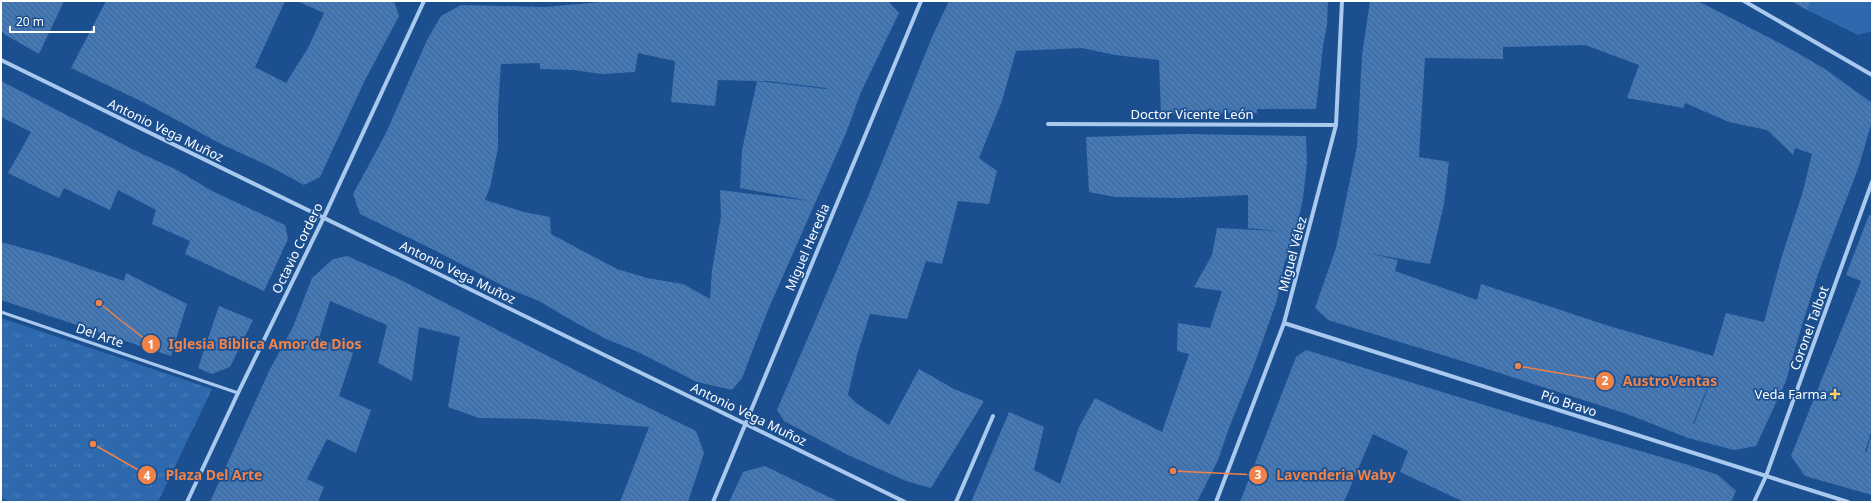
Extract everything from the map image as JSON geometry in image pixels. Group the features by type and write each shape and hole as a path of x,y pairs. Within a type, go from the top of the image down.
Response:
{"street":[{"name":"Octavio Cordero","path":"187,502 238,393 324,217 424,1"},
{"name":"Miguel Heredia","path":"713,502 744,423 921,1"},
{"name":"Miguel Vélez","path":"1216,502 1284,323 1336,125 1342,1"},
{"path":"1744,1 1872,75"},
{"name":"Antonio Vega Muñoz","path":"1,60 905,502"},
{"name":"Doctor Vicente León","path":"1048,124 1336,125"},
{"name":"Coronel Talbot","path":"1754,502 1766,476 1872,182"},
{"name":"Pío Bravo","path":"1284,323 1848,502"},
{"path":"956,502 992,416"}],"lane":[{"name":"Del Arte","path":"1,312 238,393"}],"green space":[{"path":"1811,1 1872,1 1872,31 1858,35 1807,10"},
{"path":"1,318 212,389 158,502 11,502 1,498"}],"building":[{"path":"1,1 64,1 39,54 4,34 1,30"},
{"path":"106,1 285,1 255,67 286,83 308,48 324,13 297,1 394,1 399,16 365,80 320,177 304,185 267,165 221,144 145,103 71,68"},
{"path":"612,1 888,1 899,13 861,92 846,133 768,310 742,378 732,390 697,382 636,351 606,339 539,301 507,288 360,214 353,194 385,135 427,40 441,16 461,5 545,7","holes":["638,53 675,61 671,102 715,106 718,80 757,81 742,150 740,188 810,201 720,190 721,216 712,270 710,299 683,284 647,278 617,269 551,234 550,217 524,212 485,200 490,187 498,148 498,110 501,64 540,63 540,69 574,70 601,74 635,72","757,81 826,88 826,89"]},
{"path":"949,1 1328,1 1327,25 1323,46 1316,109 1257,109 1257,113 1161,114 1159,60 1115,55 1082,48 1016,51 1002,101 979,158 997,171 989,204 958,201 942,264 926,261 907,319 870,314 857,355 848,395 856,403 889,425 919,369 954,389 984,401 931,488 906,481 846,454 784,421 777,410 870,192 932,37"},
{"path":"1370,1 1698,1 1789,48 1825,69 1872,103 1872,121 1859,166 1818,274 1786,381 1756,446 1734,450 1688,438 1627,414 1328,320 1315,308 1336,248 1357,146 1362,55","holes":["1585,45 1639,65 1627,98 1684,108 1685,103 1729,122 1767,130 1793,155 1795,148 1812,154 1803,191 1781,259 1764,322 1726,313 1713,356 1609,326 1481,284 1477,300 1395,271 1398,260 1367,253 1430,264 1444,204 1449,162 1419,157 1425,58 1503,59 1503,47","1714,370 1705,396 1693,424"]},
{"path":"1791,1 1811,1 1807,10"},
{"path":"1,81 136,151 177,170 212,191 285,225 288,239 264,291 185,254 190,241 152,224 156,210 118,190 110,210 64,188 59,198 8,173 31,132 1,117"},
{"path":"1185,134 1306,136 1307,163 1303,198 1296,232 1284,264 1277,300 1218,460 1197,502 971,502 1009,412 1044,427 1034,470 1060,484 1079,427 1095,398 1162,432 1189,354 1177,351 1178,323 1210,328 1222,291 1194,287 1212,255 1217,228 1277,231 1248,228 1248,195 1179,198 1115,197 1089,192 1086,137"},
{"path":"1869,215 1872,216 1872,429 1865,452 1866,453 1872,433 1872,495 1805,476 1791,456 1861,281 1846,275"},
{"path":"1,242 52,256 124,281 126,273 187,304 171,356 1,300"},
{"path":"347,256 399,279 696,431 704,453 688,502 620,502 649,427 536,419 479,418 448,407 460,337 419,327 412,381 378,363 387,325 330,301 319,338 353,353 339,396 371,410 356,453 327,439 307,479 324,487 318,502 210,502 270,369 293,327 312,278 333,259"},
{"path":"219,306 253,320 230,367 212,374 198,368"},
{"path":"1306,350 1530,419 1685,464 1718,475 1736,491 1731,502 1464,502 1400,472 1408,451 1373,434 1344,502 1240,502 1296,357"},
{"path":"765,466 839,502 729,502 743,472"}],"place":[{"name":"Iglesia Biblica Amor de Dios","path":"99,303"},
{"name":"AustroVentas","path":"1518,366"},
{"name":"Veda Farma","path":"1835,394"},
{"name":"Plaza Del Arte","path":"93,444"},
{"name":"Lavenderia Waby","path":"1173,471"}]}
